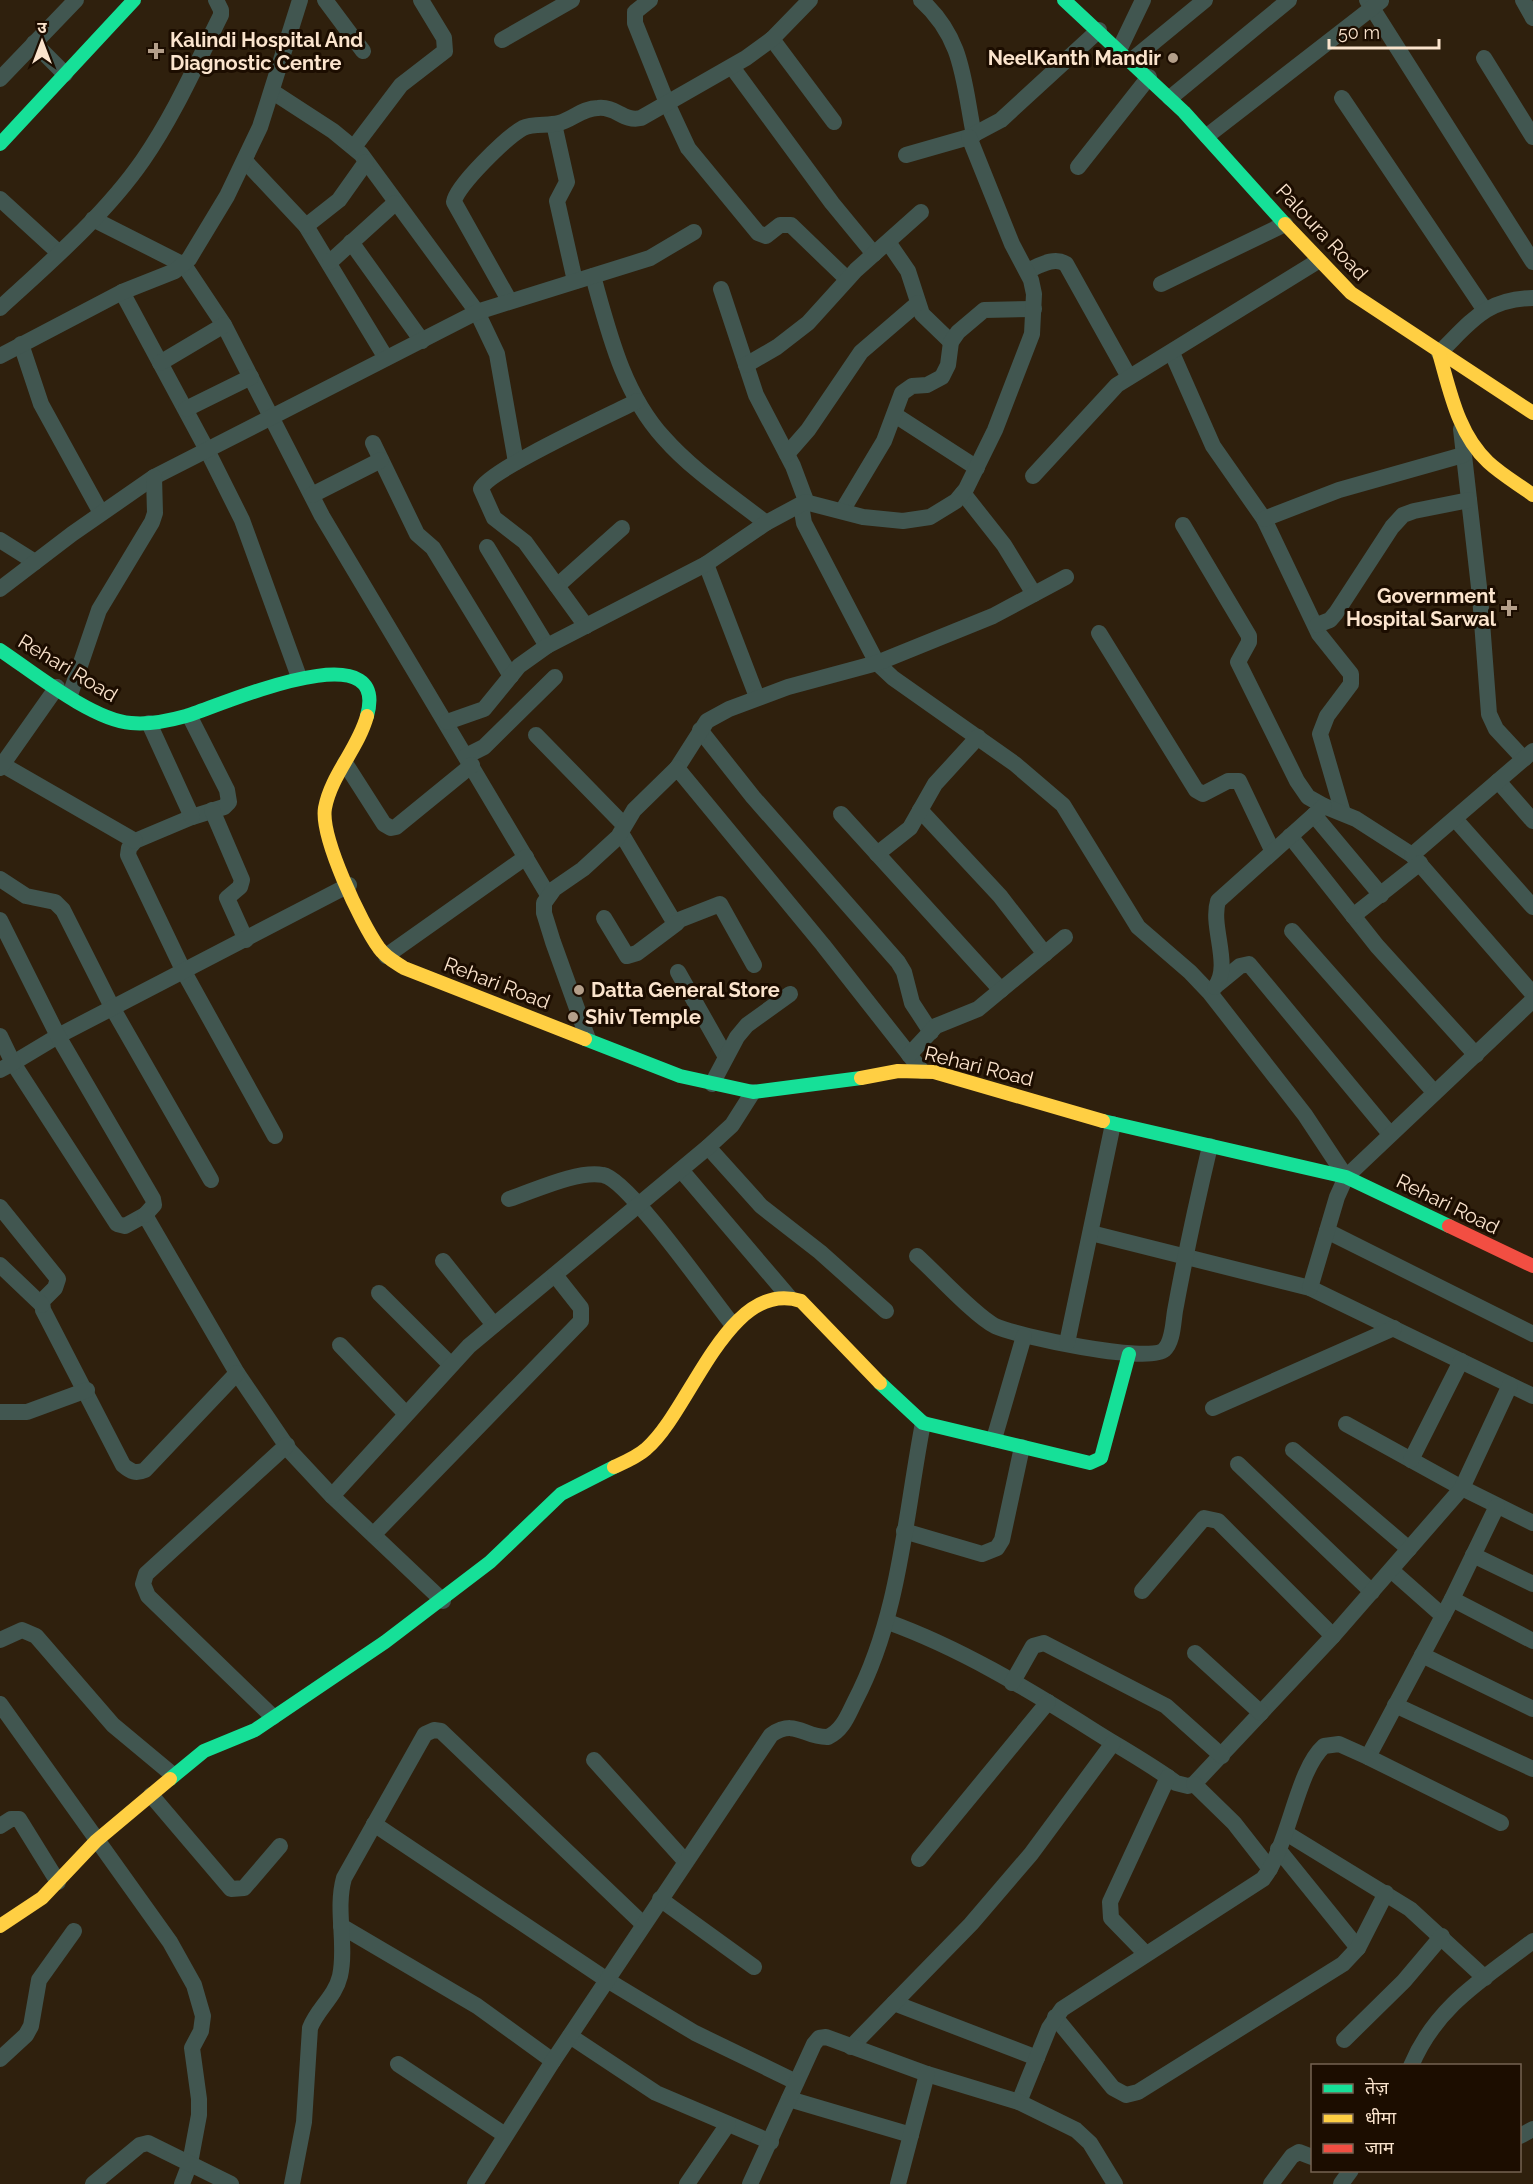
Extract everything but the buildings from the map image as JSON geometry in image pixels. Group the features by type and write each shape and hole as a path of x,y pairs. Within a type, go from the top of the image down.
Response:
{"main road":[{"path":"0,144 134,0"},
{"name":"Paloura Road","path":"1064,0 1126,54 1170,98 1207,136 1318,261 1351,293 1533,413"},
{"path":"1439,353 1461,423 1480,455 1533,495"},
{"name":"Rehari Road","path":"0,650 64,691 114,719 132,723 189,717 300,677 337,673 353,677 362,683 369,693 367,719 328,792 324,826 372,937 386,956 404,968 680,1076 712,1084 753,1092 834,1083 898,1071 922,1071 1036,1100 1113,1124 1346,1177 1533,1266"},
{"path":"0,1926 42,1898 96,1841 204,1751 255,1730 443,1601 490,1562 561,1494 634,1457 647,1448 672,1418 732,1324 767,1300 789,1297 810,1308 898,1402 923,1423 1082,1462 1090,1463 1101,1458 1129,1354"}],"street":[{"path":"0,79 76,0"},
{"path":"0,308 93,219 141,163 176,106 220,15 221,10 216,0"},
{"path":"0,356 122,292 184,265 216,216 245,161 273,92 300,0"},
{"path":"325,0 363,51"},
{"path":"354,147 401,85 445,51 444,38 421,0"},
{"path":"502,40 572,0"},
{"path":"508,300 457,208 455,195 520,130 526,127 554,124 582,111 601,107 609,108 633,120 732,67 772,39 810,0"},
{"path":"447,722 484,709 511,676 547,646 706,564 766,523 805,502 872,518 918,520 945,510 963,493 995,430 1029,346 1034,294 1027,271 1017,255 972,136 952,38 941,20 921,0"},
{"path":"1126,54 1143,0"},
{"path":"1126,54 1205,0"},
{"path":"1170,98 1289,0"},
{"path":"1523,0 1533,18"},
{"path":"645,1 635,12 635,23 667,103 694,156 758,233 766,236 780,225 791,225 847,279"},
{"path":"1207,136 1374,2 1533,262"},
{"path":"906,155 972,136 1019,106 1099,30"},
{"path":"772,39 834,122"},
{"path":"34,43 65,74"},
{"path":"1484,58 1533,137"},
{"path":"732,67 831,203 874,254"},
{"path":"1078,167 1149,77"},
{"path":"273,92 354,147 477,312 497,354 516,462"},
{"path":"1342,98 1484,309"},
{"path":"554,124 567,182 557,201 575,281"},
{"path":"245,161 306,226 387,358"},
{"path":"306,226 339,200 366,162"},
{"path":"0,199 58,252"},
{"path":"330,262 395,203"},
{"path":"746,365 793,335 847,279 921,212"},
{"path":"93,219 184,265 224,325 312,495 548,895"},
{"path":"1161,284 1285,224"},
{"path":"0,589 101,513 154,477 477,312 508,300 650,258 694,232"},
{"path":"351,242 422,340"},
{"path":"888,242 908,271 922,314 951,342"},
{"path":"1027,271 1052,261 1061,260 1066,264 1129,377"},
{"path":"1033,476 1103,397 1129,377 1172,353 1318,261"},
{"path":"593,276 619,363 638,401 654,426 681,455 766,523"},
{"path":"721,289 760,405 787,454 804,493 805,502 802,512 804,523 877,663 893,678 1035,780 1063,806 1138,927 1190,972 1214,988 1305,1114 1346,1177"},
{"path":"122,292 186,409 242,520 300,677"},
{"path":"1439,353 1484,309 1498,303 1533,298"},
{"path":"787,454 808,430 861,352 918,303"},
{"path":"842,512 884,441 905,390 942,377 948,365 951,342 958,332 984,310 1034,309"},
{"path":"160,363 224,325"},
{"path":"21,344 41,404 101,513"},
{"path":"1172,353 1213,446 1264,519 1317,625 1319,634 1351,674 1352,680 1347,691 1327,716 1320,734 1343,813"},
{"path":"186,409 251,377"},
{"path":"586,626 525,542 494,518 482,497 483,483 516,462 638,401"},
{"path":"895,415 977,468"},
{"path":"1353,916 1381,895 1455,819 1529,755 1496,729 1489,714 1461,423"},
{"path":"373,444 417,534 433,548 511,676"},
{"path":"1264,519 1339,490 1463,455"},
{"path":"312,495 381,460"},
{"path":"135,842 1,766 64,691 99,610 152,522 155,513 154,477"},
{"path":"963,493 1004,545 1034,594"},
{"path":"1317,625 1330,621 1336,614 1392,527 1403,515 1469,500"},
{"path":"1183,525 1249,636 1249,642 1239,658 1239,665 1297,781 1381,895"},
{"path":"557,586 622,528"},
{"path":"0,540 35,562"},
{"path":"487,547 547,646"},
{"path":"706,564 757,698"},
{"path":"588,1039 544,913 548,895 583,869 623,829 634,810 677,768 700,730 716,716 757,698 877,663 993,616 1066,577"},
{"path":"1099,633 1196,790 1203,794 1228,781 1239,781 1272,850"},
{"path":"345,763 384,824 391,828 396,827 497,735 555,677"},
{"path":"189,717 230,797 224,807 192,817 135,842 129,848 131,864 184,972 275,1136"},
{"path":"149,723 192,817"},
{"path":"700,730 753,797 898,962 904,972 912,1003 931,1032"},
{"path":"537,735 623,829 671,917 677,923"},
{"path":"878,854 910,828 944,772 978,737"},
{"path":"677,768 823,945 922,1071"},
{"path":"1498,781 1533,821"},
{"path":"212,810 242,880 240,887 227,897 246,939"},
{"path":"920,810 1000,896 1044,954"},
{"path":"1214,988 1222,969 1216,919 1218,901 1272,850 1319,811 1343,813 1416,859 1533,994"},
{"path":"841,814 1001,990"},
{"path":"1455,819 1533,907"},
{"path":"1290,836 1353,916 1476,1055"},
{"path":"386,956 526,857"},
{"path":"0,879 26,896 60,905 113,1009 211,1180"},
{"path":"6,1066 58,1036 349,885"},
{"path":"604,918 627,956 637,953 677,923 720,904 754,965"},
{"path":"0,920 58,1036 153,1199 154,1205 145,1215 125,1227 117,1224 6,1066 0,1036"},
{"path":"1292,931 1434,1092"},
{"path":"909,1055 944,1021 971,1014 1065,937"},
{"path":"1214,988 1240,966 1249,964 1390,1134"},
{"path":"678,972 726,1057"},
{"path":"712,1084 747,1025 790,994"},
{"path":"1310,1288 1346,1177 1533,1000"},
{"path":"332,1496 450,1364 708,1147 732,1125 753,1092"},
{"path":"1067,1343 1113,1124"},
{"path":"917,1256 995,1326 1024,1336 1129,1354 1155,1355 1164,1351 1168,1344 1210,1146"},
{"path":"708,1147 760,1206 828,1259 886,1311"},
{"path":"681,1170 789,1297"},
{"path":"509,1199 578,1177 602,1174 613,1178 639,1205 732,1324"},
{"path":"0,1207 58,1279 58,1283 42,1300 42,1305"},
{"path":"145,1215 237,1373 286,1445 332,1496 443,1601"},
{"path":"1327,1231 1533,1334"},
{"path":"1091,1233 1310,1288 1533,1396"},
{"path":"443,1261 494,1325"},
{"path":"0,1265 42,1305 123,1465 133,1472 145,1470 237,1373"},
{"path":"374,1534 581,1321 581,1308 555,1275"},
{"path":"379,1293 450,1364"},
{"path":"1213,1408 1394,1328"},
{"path":"994,1439 1024,1336"},
{"path":"340,1345 406,1414"},
{"path":"1411,1460 1461,1361"},
{"path":"888,1622 933,1638 1048,1702 1181,1785 1194,1784 1333,1636 1462,1488 1510,1385"},
{"path":"0,1412 27,1412 87,1390"},
{"path":"475,2184 643,1924 771,1735 781,1728 792,1726 828,1737 841,1728 866,1680 888,1622 923,1423"},
{"path":"1346,1424 1462,1488 1533,1523"},
{"path":"273,1717 148,1596 143,1584 146,1574 286,1445"},
{"path":"904,1531 981,1554 997,1548 1002,1540 1022,1447"},
{"path":"1293,1450 1409,1549"},
{"path":"1238,1464 1372,1592"},
{"path":"1368,1757 1452,1599 1497,1506"},
{"path":"1142,1591 1204,1518 1211,1518 1218,1521 1333,1636"},
{"path":"1473,1555 1533,1584"},
{"path":"1391,1570 1443,1616"},
{"path":"1452,1599 1533,1641"},
{"path":"0,1640 22,1630 36,1636 113,1725 173,1775"},
{"path":"1012,1683 1033,1646 1044,1643 1166,1706 1222,1756"},
{"path":"1195,1653 1261,1713"},
{"path":"1422,1656 1533,1709"},
{"path":"919,1859 1048,1702"},
{"path":"0,1704 170,1942 194,1985 202,2009 201,2031 192,2048 199,2099 190,2163 182,2184"},
{"path":"1395,1705 1533,1769"},
{"path":"292,2184 304,2122 310,2028 314,2018 338,1984 342,1965 340,1890 344,1878 425,1734 434,1730 441,1731 643,1924"},
{"path":"851,2047 986,1907 1030,1854 1113,1743"},
{"path":"1019,2102 1055,2017 1071,2002 1255,1885 1270,1869 1286,1833 1309,1768 1324,1746 1339,1744 1501,1823"},
{"path":"594,1760 685,1861"},
{"path":"1146,1954 1111,1918 1110,1902 1168,1777"},
{"path":"1194,1784 1234,1823 1270,1869"},
{"path":"151,1795 231,1889 244,1888 280,1846"},
{"path":"0,1826 11,1819 20,1819 58,1882"},
{"path":"374,1824 607,1980 696,2033 796,2082"},
{"path":"1286,1833 1386,1893 1442,1936 1485,1978"},
{"path":"1278,1849 1358,1948"},
{"path":"1055,2017 1113,2088 1126,2095 1138,2092 1325,1978 1358,1948 1386,1893"},
{"path":"660,1899 754,1966"},
{"path":"341,1926 477,2006 553,2061"},
{"path":"0,2059 26,2035 31,2026 39,1980 74,1931"},
{"path":"1344,2040 1404,1981 1442,1936"},
{"path":"1412,2064 1421,2041 1437,2019 1533,1941"},
{"path":"894,2003 1037,2058"},
{"path":"570,2036 639,2083 771,2142"},
{"path":"750,2184 771,2142 796,2082 819,2038 832,2038 927,2074 1019,2102 1082,2134 1090,2142 1115,2184"},
{"path":"398,2064 505,2135"},
{"path":"898,2184 927,2074"},
{"path":"789,2099 911,2135"},
{"path":"687,2184 728,2124"},
{"path":"93,2184 140,2145 148,2143 231,2184"},
{"path":"1271,2184 1292,2156 1299,2152 1311,2157"}],"traffic: fast":[{"path":"0,144 134,0"},
{"path":"1064,0 1184,112 1285,224"},
{"path":"0,650 63,694 99,713 131,723 152,723 186,716 263,689 328,675 353,677 368,690 367,716"},
{"path":"585,1039 680,1076 753,1092 861,1078"},
{"path":"1103,1121 1346,1177 1449,1226"},
{"path":"880,1383 923,1423 1090,1463 1101,1458 1129,1354"},
{"path":"170,1779 204,1751 255,1730 385,1642 490,1562 561,1494 614,1467"}],"traffic: slow":[{"path":"1285,224 1351,293 1533,413"},
{"path":"1439,353 1451,397 1469,438 1488,462 1533,495"},
{"path":"367,716 328,796 325,821 343,879 362,920 379,948 387,957 404,968 585,1039"},
{"path":"861,1078 898,1071 934,1072 1103,1121"},
{"path":"614,1467 642,1452 663,1431 713,1352 732,1327 752,1309 775,1299 801,1301 880,1383"},
{"path":"0,1926 42,1898 96,1841 170,1779"}],"traffic: jam":[{"path":"1449,1226 1533,1266"}],"place":[{"name":"Kalindi Hospital And Diagnostic Centre","path":"156,51"},
{"name":"NeelKanth Mandir","path":"1173,58"},
{"name":"Government Hospital Sarwal","path":"1509,608"},
{"name":"Datta General Store","path":"579,990"},
{"name":"Shiv Temple","path":"573,1017"}]}
